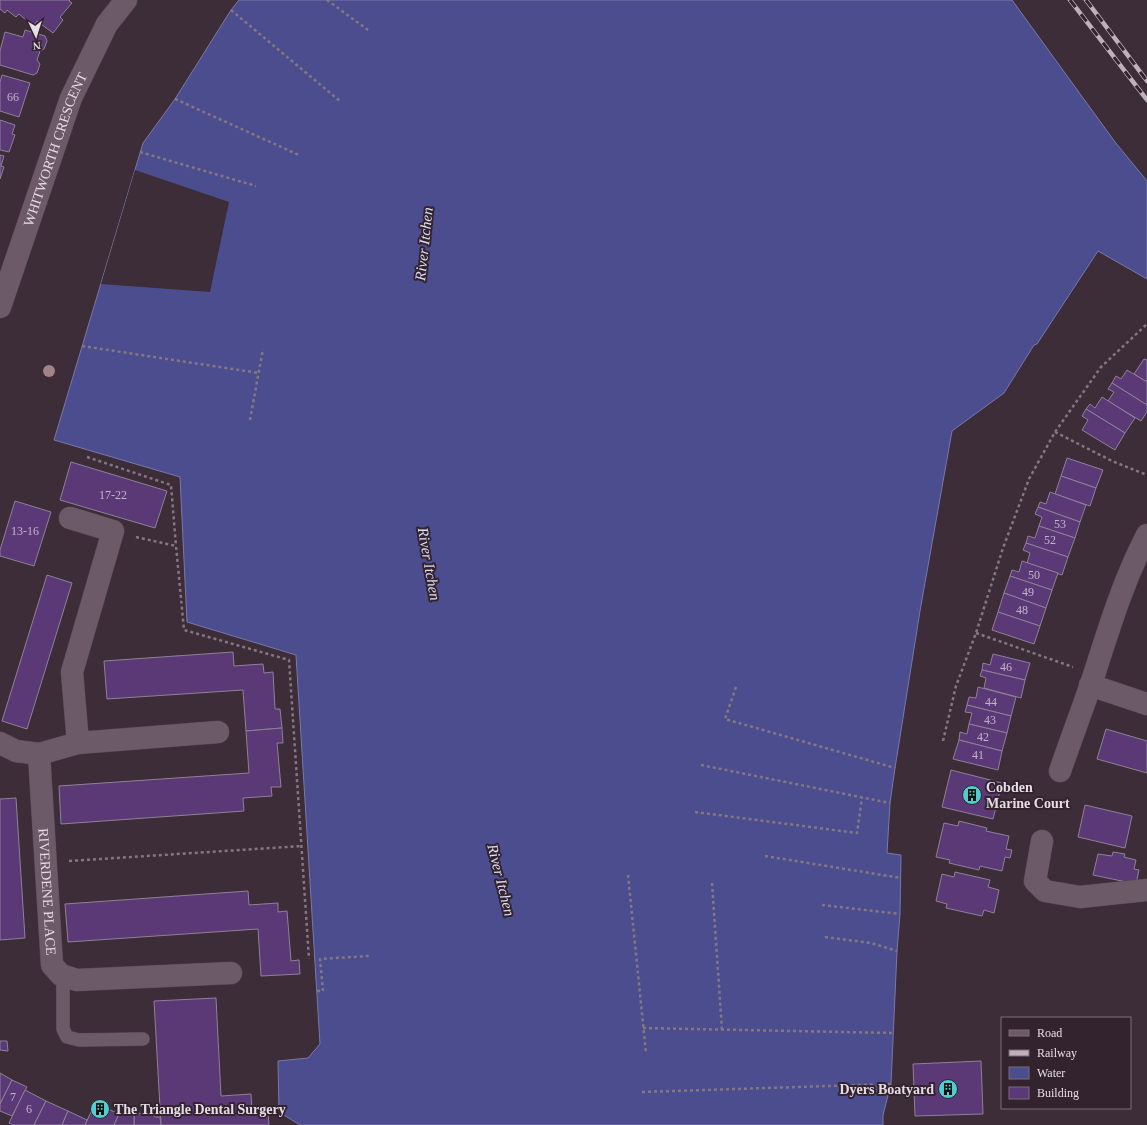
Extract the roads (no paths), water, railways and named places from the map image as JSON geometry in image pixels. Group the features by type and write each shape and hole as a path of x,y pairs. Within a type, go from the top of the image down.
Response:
{"street":[{"name":"WHITWORTH CRESCENT","path":"0,308 5,271 71,98 107,24 126,0"},
{"path":"70,518 113,532 72,672 78,743"},
{"path":"1060,771 1092,680 1111,619 1133,562 1147,535"},
{"path":"1092,680 1147,704"},
{"path":"0,743 16,752 39,754 78,743 218,732"},
{"name":"RIVERDENE PLACE","path":"39,754 52,965 63,975 77,980 231,973"},
{"path":"1042,841 1035,881 1045,891 1080,897 1147,890"}],"lane":[{"path":"63,975 63,1029 67,1038 78,1040 143,1039"}],"water":[{"name":"River Itchen","path":"239,0 1012,0 1115,142 1147,181 1147,279 1098,251 1037,344 1034,345 1004,393 952,431 920,611 890,803 887,853 901,855 900,914 891,1084 883,1115 883,1125 300,1125 279,1112 278,1061 308,1058 320,1044 296,655 187,622 180,477 54,440 143,143 175,99 231,10"}],"railway":[{"path":"1070,0 1147,100"},
{"path":"1086,0 1147,81"}],"place":[{"name":"Cobden Marine Court","path":"972,795"},
{"name":"Dyers Boatyard","path":"948,1089"},
{"name":"The Triangle Dental Surgery","path":"100,1109"}]}
